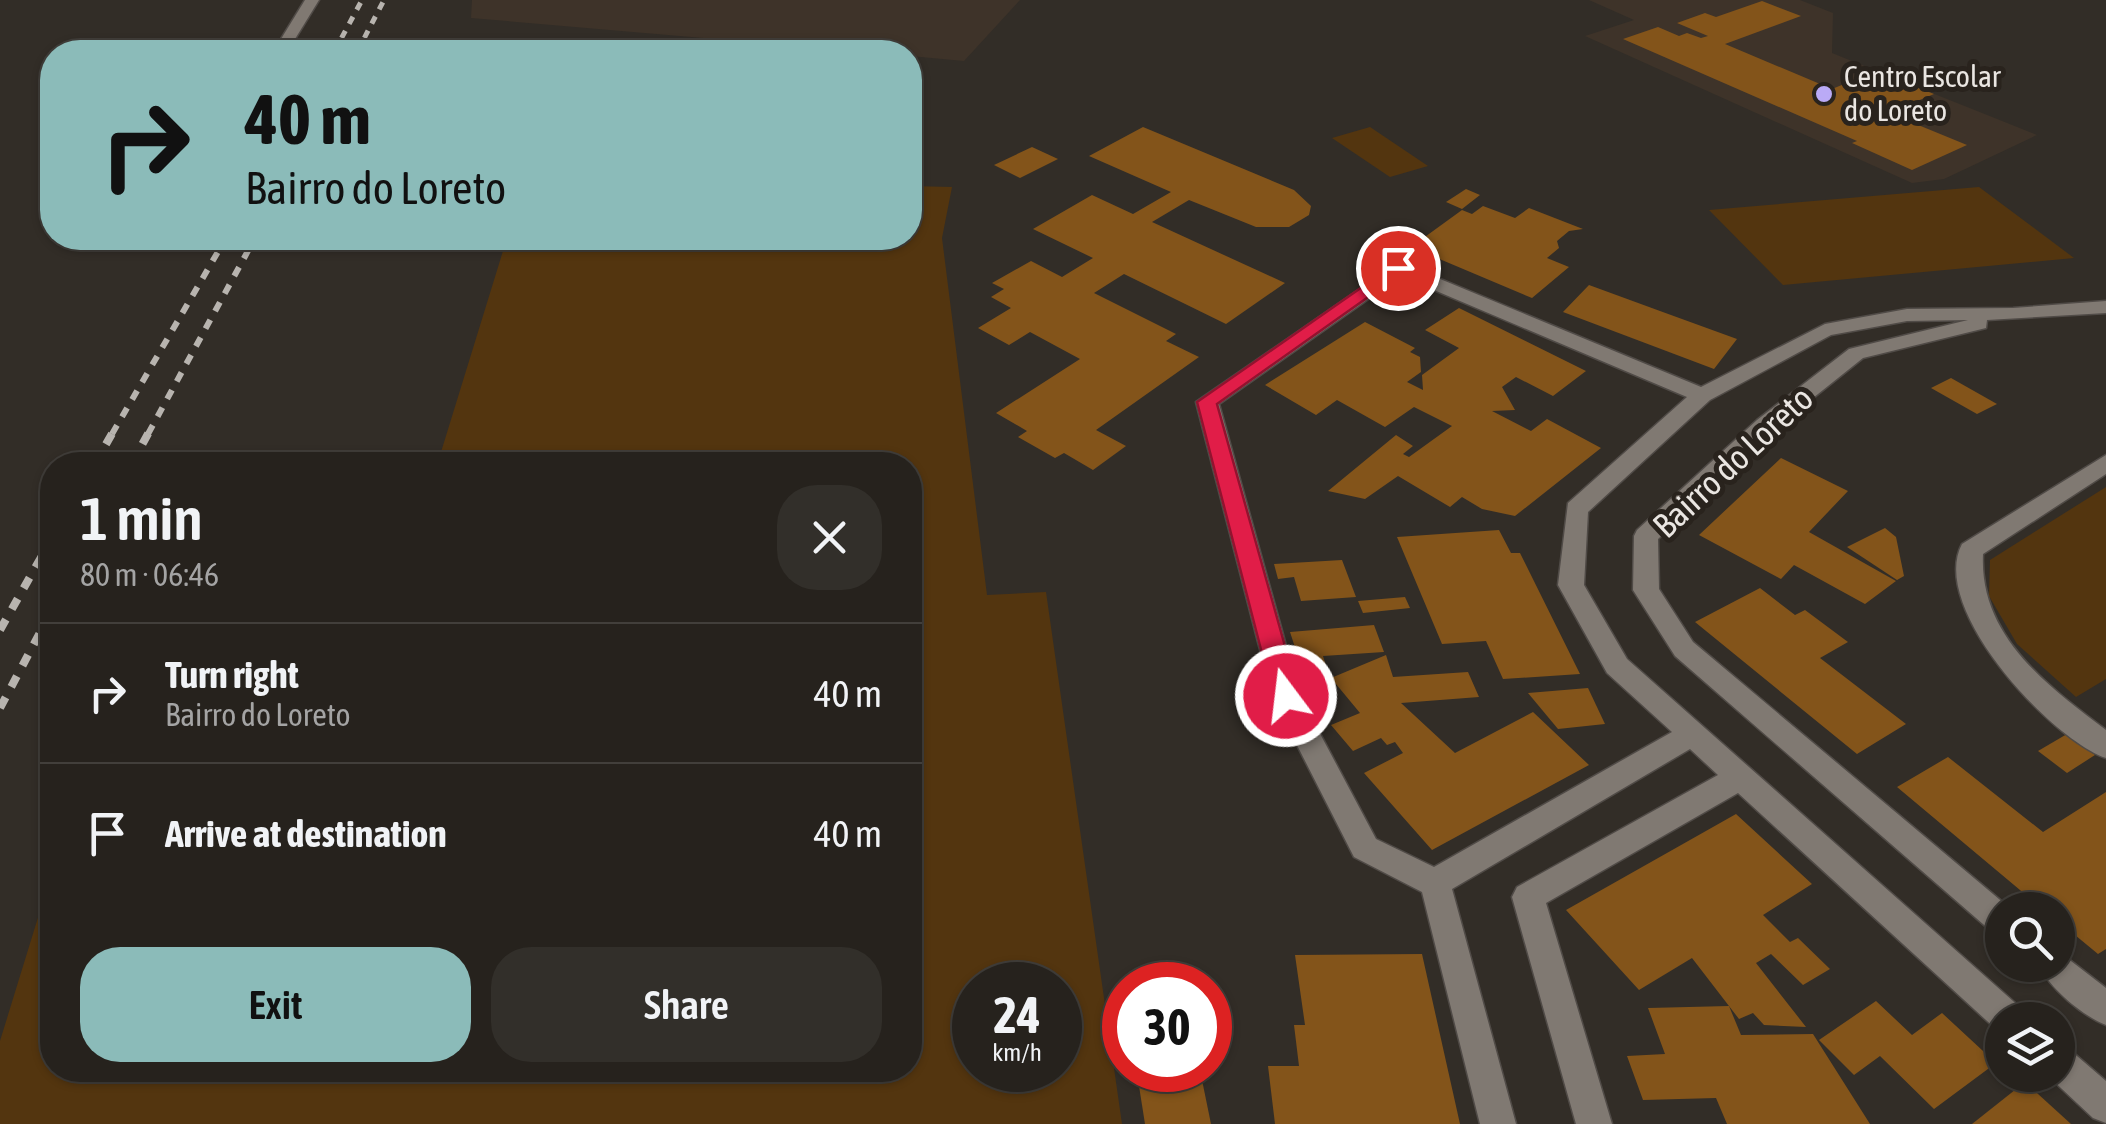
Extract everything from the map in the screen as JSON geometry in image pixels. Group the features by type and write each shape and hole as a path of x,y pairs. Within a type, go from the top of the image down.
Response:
{"street":[{"path":"287,40 312,0"},
{"name":"Bairro do Loreto","path":"1435,883 1365,848 1286,696 1207,402 1398,268 1702,395"},
{"path":"2013,314 2106,307"},
{"name":"Bairro do Loreto","path":"1990,1002 1617,666 1571,584 1576,510 1702,395 1825,330 1907,315 2013,314"},
{"name":"Bairro do Loreto","path":"1985,906 1684,649 1646,590 1646,536 1765,425 1856,353 2013,314"},
{"path":"2106,463 1971,550 1970,591 1994,644 2063,714 2106,746"},
{"path":"1498,1124 1435,883 1691,735"},
{"path":"1594,1124 1528,897 1738,778"},
{"path":"2075,982 2106,1009"},
{"path":"2075,1077 2106,1105"}],"shaded area":[{"path":"472,0 1020,0 964,61 922,57 922,40 726,40 471,18"},
{"name":"Centro Escolar do Loreto","path":"1589,0 1800,0 1833,13 1832,53 2037,135 1944,179 1912,183 1585,36 1634,20"},
{"path":"1370,127 1428,166 1390,177 1332,138"},
{"path":"922,186 952,187 942,238 987,595 1046,592 1102,984 1102,1092 1117,1092 1122,1124 0,1124 0,1041 40,911 40,1082 922,1082 922,452 441,452 503,250 922,250"},
{"path":"1979,187 2074,258 1783,285 1709,210"},
{"path":"2106,487 2106,679 2076,697 2017,644 1989,596 1990,560"}],"building":[{"path":"1762,1 1801,16 1725,44 1832,89 1876,71 1934,94 1889,113 1967,145 1912,170 1852,143 1857,141 1623,39 1658,27 1679,36 1687,33 1701,38 1708,36 1677,23 1705,13 1716,17"},
{"path":"1143,127 1294,190 1311,206 1309,215 1289,227 1256,227 1189,200 1152,222 1285,283 1226,324 1124,274 1094,293 1176,334 1166,341 1199,357 1096,430 1126,446 1093,470 1064,453 1055,458 1018,437 1027,431 996,413 1080,359 1030,332 1009,345 978,328 1011,308 991,297 1004,289 992,283 1031,261 1062,277 1093,258 1033,229 1092,195 1133,214 1171,192 1089,156"},
{"path":"1032,147 1058,159 1020,178 994,165"},
{"path":"1466,189 1480,195 1462,209 1446,202"},
{"path":"1483,206 1515,218 1529,208 1583,229 1569,231 1547,258 1569,267 1532,298 1411,247 1462,210 1472,214"},
{"path":"1589,285 1737,339 1714,369 1563,312"},
{"path":"1459,308 1586,371 1553,396 1516,377 1502,387 1515,410 1492,411 1531,431 1547,419 1601,448 1515,516 1482,509 1462,497 1450,507 1398,476 1365,499 1328,491 1396,435 1413,446 1403,454 1409,457 1452,426 1414,407 1385,427 1337,400 1316,415 1265,385 1365,322 1415,348 1410,352 1420,357 1421,372 1407,382 1423,390 1422,375 1459,348 1425,330"},
{"path":"1951,378 1997,404 1977,414 1931,388"},
{"path":"1781,458 1848,491 1809,532 1896,581 1865,604 1794,565 1781,579 1699,535"},
{"path":"1885,528 1896,537 1904,576 1897,580 1847,547"},
{"path":"1499,530 1511,553 1520,553 1580,674 1503,679 1486,641 1442,644 1397,537"},
{"path":"1342,560 1356,597 1301,601 1294,577 1278,579 1274,564"},
{"path":"1760,588 1795,615 1805,610 1848,642 1820,658 1906,724 1857,754 1695,622"},
{"path":"1405,597 1410,608 1363,613 1358,601"},
{"path":"1374,625 1384,652 1323,656 1329,676 1305,678 1290,632"},
{"path":"1386,655 1393,677 1468,672 1479,697 1401,703 1455,753 1533,712 1589,765 1432,850 1364,773 1403,753 1395,742 1387,745 1381,738 1353,751 1331,725 1360,713 1331,678"},
{"path":"1588,688 1605,724 1558,729 1528,693"},
{"path":"2067,734 2095,755 2067,773 2038,751"},
{"path":"1948,757 2043,832 2106,792 2106,949 2098,954 2075,935 2075,892 2022,892 1897,787"},
{"path":"1736,814 1812,884 1763,915 1790,942 1798,938 1830,969 1803,985 1771,954 1756,963 1806,1027 1764,1025 1753,1013 1739,1019 1692,958 1639,990 1566,910"},
{"path":"1422,954 1460,1124 1275,1124 1268,1066 1299,1066 1294,1025 1305,1025 1295,955"},
{"path":"1876,1001 1912,1035 1942,1013 1985,1053 1985,1071 1934,1109 1880,1056 1854,1075 1819,1040"},
{"path":"1729,1006 1741,1035 1813,1034 1870,1124 1727,1124 1716,1098 1643,1100 1627,1056 1665,1054 1648,1008"},
{"path":"1140,1092 1204,1092 1211,1124 1145,1124"},
{"path":"2012,1092 2036,1092 2071,1124 1972,1124"}],"railway":[{"path":"340,40 362,0"},
{"path":"363,40 384,0"},
{"path":"112,434 219,250"},
{"path":"148,434 248,250"},
{"path":"101,452 113,432"},
{"path":"138,452 149,432"},
{"path":"0,630 40,559"},
{"path":"0,708 40,633"}],"place":[{"name":"Centro Escolar do Loreto","path":"1824,94"}],"route":[{"path":"1286,696 1207,402 1398,268"}]}
